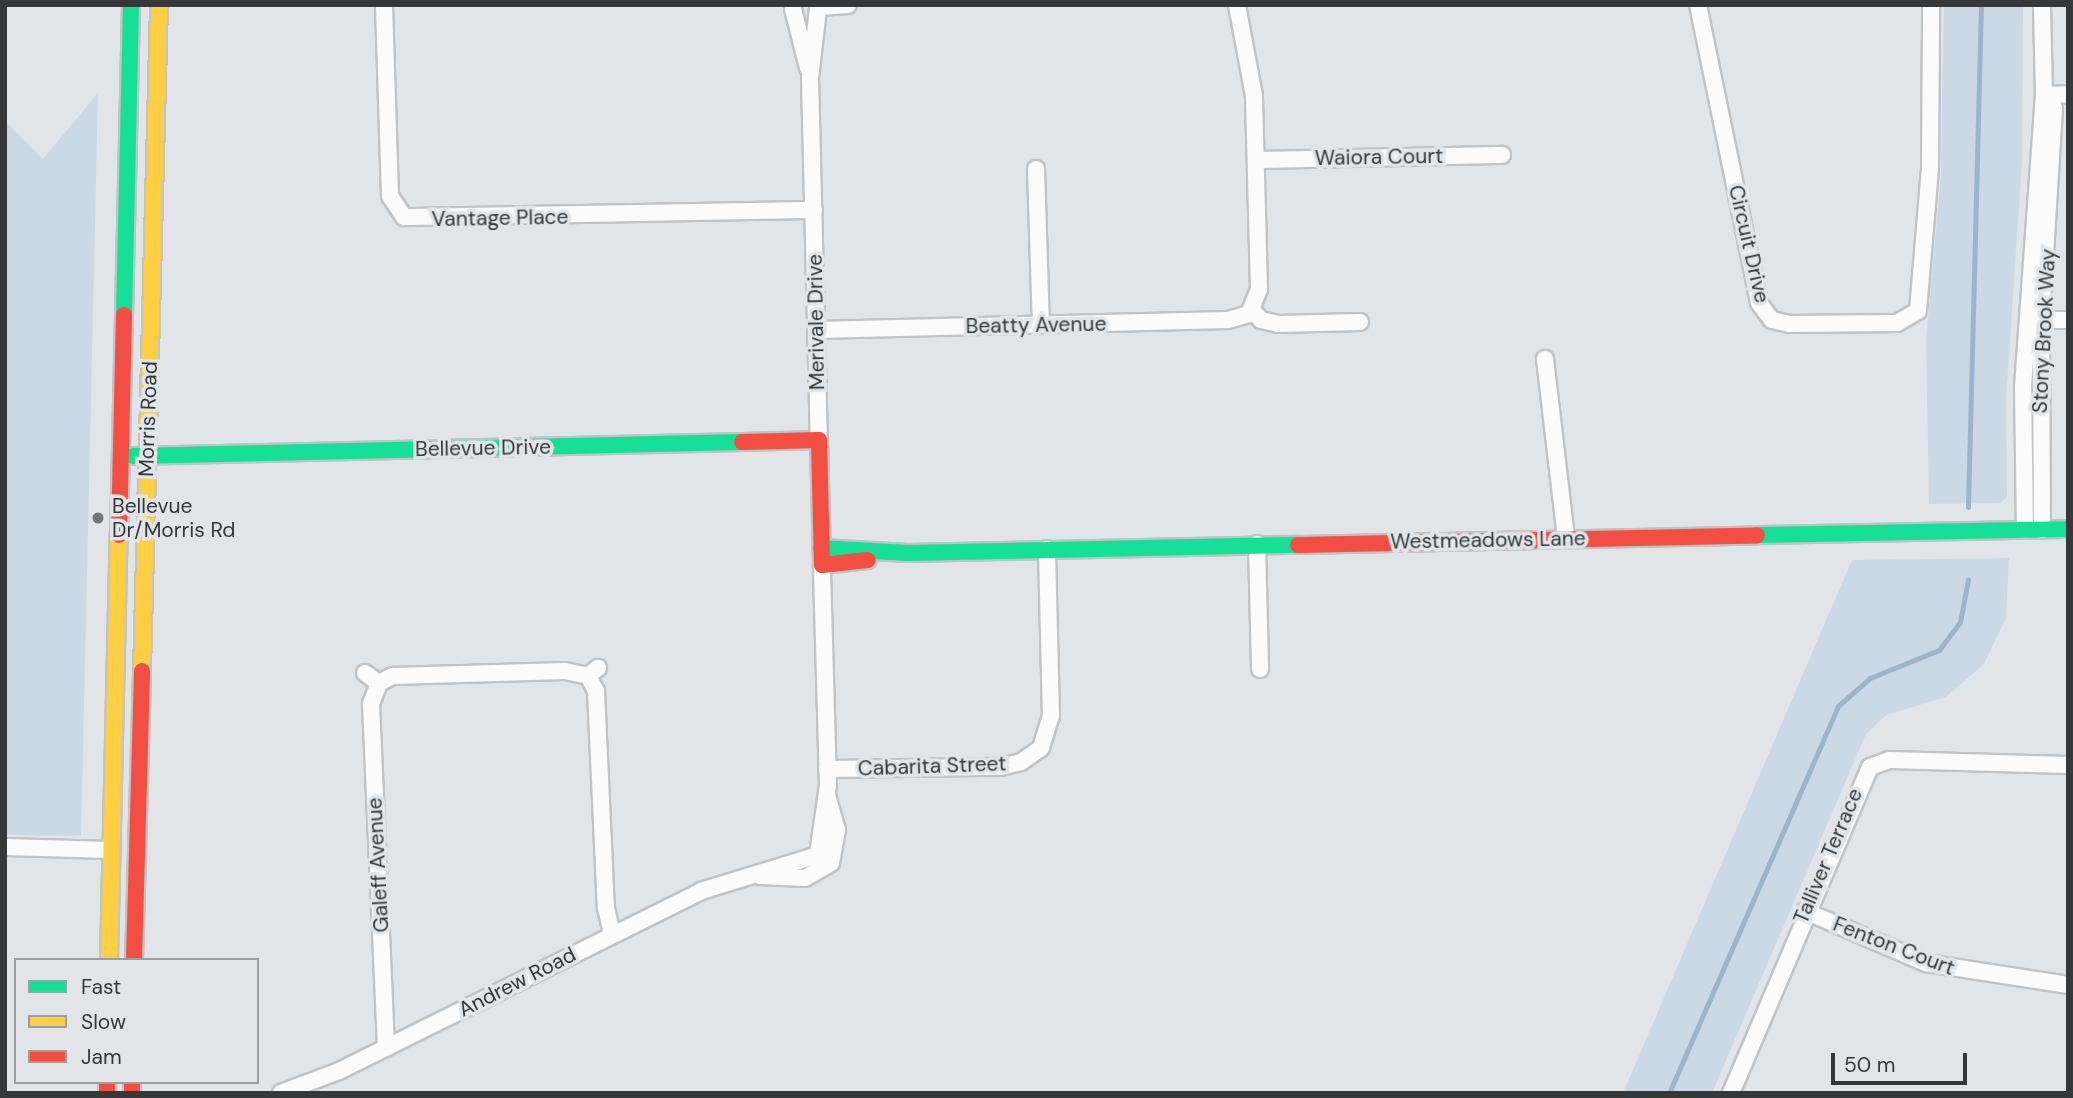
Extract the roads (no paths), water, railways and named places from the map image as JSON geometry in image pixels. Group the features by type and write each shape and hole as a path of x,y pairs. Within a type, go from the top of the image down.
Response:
{"street":[{"name":"Morris Road","path":"109,958 131,5"},
{"name":"Morris Road","path":"134,958 159,5"},
{"name":"Vantage Place","path":"384,5 390,196 404,217 814,210"},
{"path":"791,7 804,14 820,7 848,5"},
{"path":"1237,5 1253,88 1259,289 1252,310 1261,320 1278,324 1360,322"},
{"name":"Circuit Drive","path":"1698,5 1759,303 1772,320 1790,324 1897,323 1918,311 1930,168 1931,5"},
{"name":"Stony Brook Way","path":"2033,530 2034,320 2045,94 2042,5"},
{"name":"Merivale Drive","path":"791,7 810,78"},
{"name":"Merivale Drive","path":"820,7 810,78 822,565"},
{"path":"2045,94 2068,94"},
{"name":"Waiora Court","path":"1256,160 1502,155"},
{"path":"1036,169 1041,324"},
{"name":"Beatty Avenue","path":"816,330 1228,320 1252,310"},
{"path":"2034,320 2068,320"},
{"path":"1545,359 1566,538"},
{"name":"Bellevue Drive","path":"119,456 819,440"},
{"name":"Westmeadows Lane","path":"821,548 908,553 2068,529"},
{"path":"1257,544 1260,669"},
{"name":"Cabarita Street","path":"827,769 1002,766 1021,762 1041,748 1051,716 1047,549"},
{"name":"Westmeadows Lane","path":"822,565 908,553"},
{"path":"822,565 827,769"},
{"path":"365,673 379,683 393,676 593,672 606,908 612,934"},
{"name":"Galeff Avenue","path":"379,683 371,704 387,1048"},
{"name":"Talliver Terrace","path":"1731,1093 1862,778 1875,763 2068,765"},
{"name":"Andrew Road","path":"281,1093 387,1048 701,891 825,859 827,769"},
{"path":"5,847 137,851"},
{"name":"Fenton Court","path":"1805,911 1926,963 2068,985"}],"waterway":[{"path":"1968,507 1981,5"},
{"path":"1669,1093 1838,706 1870,678 1939,650 1960,622 1968,580"}],"place":[{"name":"Bellevue Dr/Morris Rd","path":"98,518"}]}
